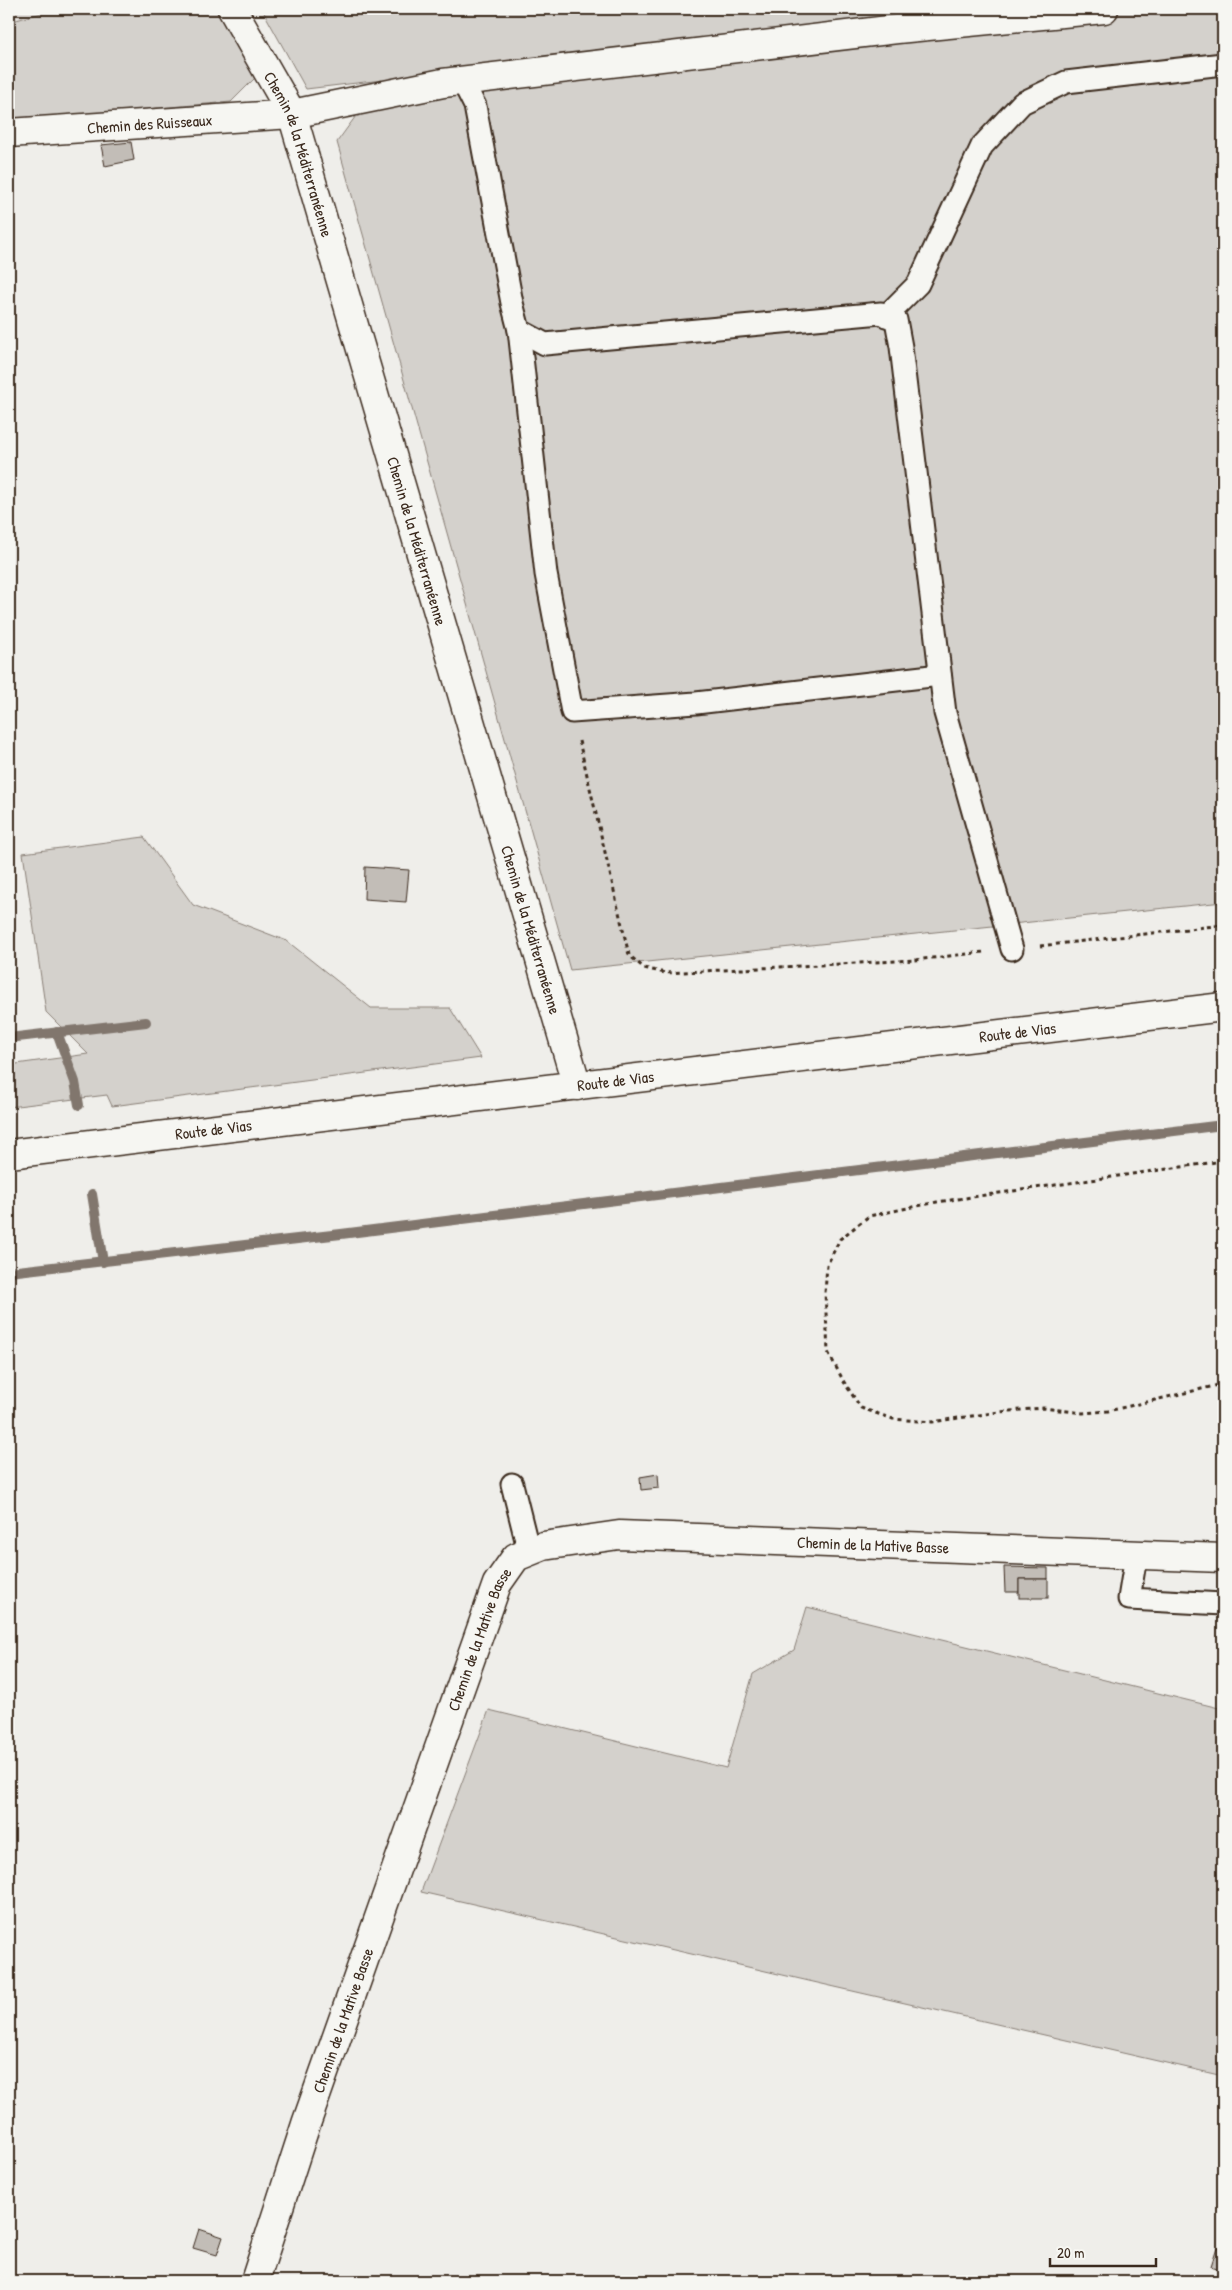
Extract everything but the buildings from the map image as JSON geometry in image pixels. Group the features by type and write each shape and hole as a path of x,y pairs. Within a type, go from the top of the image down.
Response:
{"street":[{"name":"Chemin de la Méditerranéenne","path":"232,9 292,114 577,1086"},
{"name":"Chemin des Ruisseaux","path":"9,133 292,114 443,82 898,29 1104,9"},
{"name":"Route de Vias","path":"9,1154 1223,1007"},
{"name":"Chemin de la Mative Basse","path":"254,2281 306,2124 497,1584 516,1557 544,1546 619,1535 1223,1558"}],"lane":[{"path":"886,316 918,284 982,146 1022,103 1066,82 1223,64"},
{"path":"462,80 475,106 512,303 519,330 546,574 572,712 696,703 940,675"},
{"path":"519,330 545,344 881,313 896,320 902,347 945,713 1012,949"},
{"path":"512,1484 528,1552"},
{"path":"1136,1556 1129,1599 1223,1604"}],"path":[{"path":"572,712 629,955 644,968 665,973 915,960 1223,925"},
{"path":"1223,1161 937,1202 868,1216 840,1239 827,1264 825,1293 828,1352 844,1382 861,1408 893,1419 932,1422 1043,1408 1083,1412 1108,1411 1223,1384"}],"shaded area":[{"path":"9,9 56,9 9,22"},
{"path":"56,9 216,9 257,76 231,102 9,120 9,22"},
{"path":"262,9 1223,9 1223,902 570,970 337,142 382,80 306,89"},
{"path":"144,837 193,905 287,941 371,1008 450,1008 481,1058 112,1106 107,1095 9,1107 9,1065 88,1054 46,1012 23,853"},
{"path":"807,1607 1223,1709 1223,2076 421,1892 489,1710 726,1768 753,1674 794,1650"}],"waterway":[{"path":"9,1038 146,1022"},
{"path":"57,1032 75,1082 79,1105"},
{"path":"9,1272 341,1234 1223,1125"},
{"path":"92,1194 103,1262"}]}
